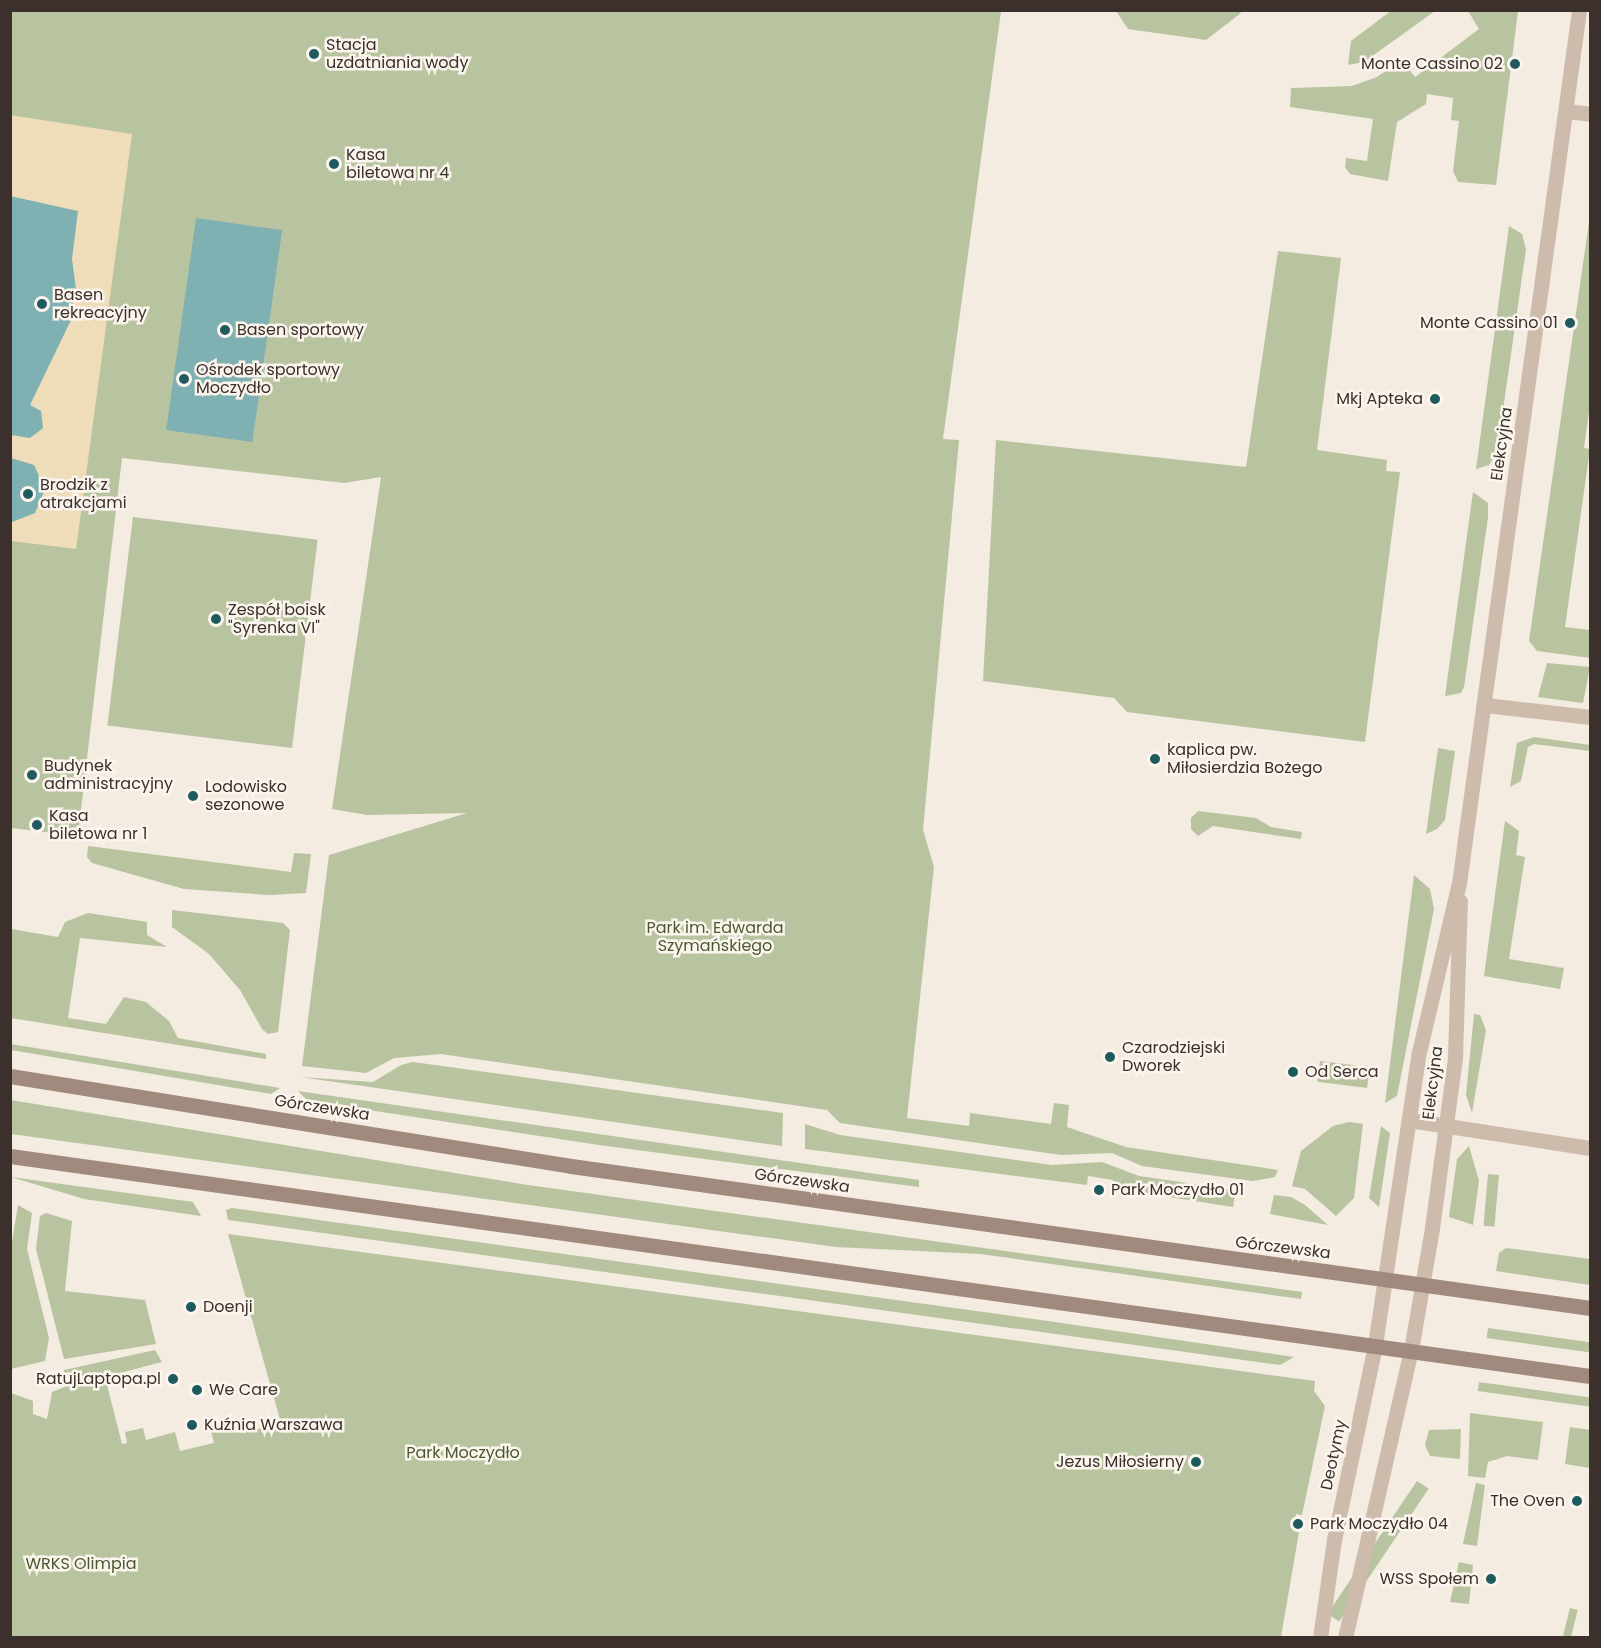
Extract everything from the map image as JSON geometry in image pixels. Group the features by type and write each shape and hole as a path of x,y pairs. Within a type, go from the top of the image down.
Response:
{"main road":[{"name":"Górczewska","path":"10,1076 571,1166 1590,1308"},
{"path":"10,1156 1590,1376"}],"street":[{"name":"Elekcyjna","path":"1385,1280 1408,1120 1440,952 1459,883 1567,111 1579,10"},
{"path":"1567,111 1590,114"},
{"path":"1485,705 1590,717"},
{"name":"Elekcyjna","path":"1423,1285 1446,1126 1458,992 1459,883"},
{"path":"1408,1120 1590,1148"},
{"name":"Deotymy","path":"1320,1638 1334,1540 1375,1345 1385,1280"},
{"path":"1346,1638 1411,1350 1423,1285"}],"green space":[{"path":"1392,10 1435,11 1364,62 1348,65 1351,41"},
{"name":"Park im. Edwarda Szymańskiego","path":"10,11 1001,11 943,439 959,440 923,830 934,867 907,1118 969,1126 970,1113 1051,1124 1054,1103 1069,1105 1067,1127 1126,1147 1278,1170 1275,1177 1253,1181 1142,1166 1112,1153 1061,1155 840,1123 827,1110 441,1054 394,1058 366,1073 302,1066 329,855 467,813 367,815 332,809 381,477 344,483 122,458 78,836 11,828"},
{"path":"1116,11 1239,11 1241,13 1206,40 1128,29"},
{"path":"1468,11 1518,11 1496,185 1458,182 1453,171 1459,121 1451,120 1453,98 1427,94 1426,104 1397,122 1388,181 1350,174 1345,167 1346,158 1367,161 1373,119 1290,107 1291,88 1352,86 1377,77 1402,60 1415,77 1479,29"},
{"path":"1590,215 1590,404 1584,448 1590,449 1565,627 1590,630 1590,658 1537,651 1529,641"},
{"path":"1509,226 1522,234 1526,249 1497,452 1489,465 1476,469"},
{"path":"1278,251 1341,258 1317,450 1387,460 1386,471 1400,472 1365,742 1127,712 1114,698 983,681 996,440 1246,467"},
{"path":"1473,492 1488,503 1488,517 1464,687 1461,693 1445,696"},
{"path":"133,517 318,540 292,748 107,725"},
{"path":"1547,663 1590,667 1583,703 1538,697"},
{"path":"1534,737 1590,745 1590,751 1534,744 1528,747 1521,781 1510,787 1517,743"},
{"path":"1438,748 1455,751 1445,820 1437,829 1426,834"},
{"path":"1198,811 1256,818 1271,827 1302,832 1301,839 1213,826 1198,836 1191,829 1191,818"},
{"path":"1505,821 1519,831 1516,855 1525,857 1509,959 1564,968 1560,989 1484,976"},
{"path":"88,846 291,872 294,853 311,854 306,893 270,895 184,889 92,863 87,857"},
{"path":"1414,875 1430,889 1434,909 1397,1096 1385,1103"},
{"path":"172,910 283,923 290,930 278,1032 268,1034 262,1029 240,990 209,954 172,927"},
{"path":"88,913 147,922 147,935 167,947 80,938 68,1018 106,1024 124,997 146,1002 169,1021 178,1038 266,1054 266,1059 11,1018 11,929 58,937 65,922"},
{"path":"1474,1014 1480,1015 1486,1030 1472,1113 1466,1095"},
{"path":"10,1044 280,1088 271,1094 11,1050"},
{"path":"1320,1061 1370,1067 1367,1088 1317,1082"},
{"path":"413,1062 783,1113 782,1146 300,1077 373,1082 401,1065"},
{"path":"298,1091 919,1180 919,1187 599,1145 362,1109 307,1100"},
{"path":"11,1100 528,1185 1302,1292 1301,1299 980,1254 836,1247 11,1134"},
{"path":"1349,1122 1363,1124 1354,1198 1336,1216 1305,1189 1292,1186 1301,1151 1333,1126"},
{"path":"805,1124 840,1135 1052,1165 1102,1162 1139,1176 1236,1190 1233,1207 1112,1188 1113,1180 1088,1176 1087,1185 805,1149"},
{"path":"1381,1126 1390,1133 1379,1207 1369,1198"},
{"path":"1469,1146 1479,1181 1473,1225 1449,1217 1457,1159"},
{"path":"1488,1174 1499,1175 1494,1227 1483,1226"},
{"path":"11,1177 193,1202 201,1216 84,1199"},
{"path":"1274,1195 1291,1197 1305,1205 1328,1225 1270,1214"},
{"path":"18,1205 32,1213 27,1249 49,1338 45,1361 11,1369 10,1254"},
{"path":"232,1208 1294,1357 1280,1365 228,1220 226,1210"},
{"path":"46,1213 72,1221 65,1291 145,1300 156,1344 64,1359 36,1249 40,1216"},
{"name":"Park Moczydło","path":"228,1234 1315,1381 1314,1391 1325,1406 1302,1515 1296,1514 1294,1531 1299,1532 1281,1637 11,1637 11,1393 33,1401 33,1414 47,1419 52,1392 65,1387 64,1370 155,1350 162,1362 105,1377 122,1444 127,1443 125,1432 143,1428 146,1440 175,1432 180,1451 214,1443 211,1431 241,1423 244,1433 281,1423"},
{"path":"1506,1248 1590,1259 1590,1285 1496,1271 1499,1253"},
{"path":"1488,1328 1590,1342 1589,1352 1487,1338"},
{"path":"1479,1382 1590,1398 1589,1406 1478,1391"},
{"path":"1470,1413 1543,1422 1538,1460 1507,1456 1488,1462 1485,1478 1468,1476"},
{"path":"1570,1427 1590,1430 1590,1468 1565,1464"},
{"path":"1461,1429 1460,1459 1430,1456 1425,1445 1429,1430"},
{"path":"1417,1481 1429,1489 1339,1621 1328,1614"},
{"path":"1476,1483 1485,1485 1477,1546 1463,1544"},
{"path":"1459,1562 1473,1565 1469,1604 1450,1602"},
{"path":"1570,1608 1578,1610 1571,1638 1563,1636"}],"sand":[{"path":"10,115 132,134 76,549 11,541"}],"water":[{"name":"Basen rekreacyjny","path":"10,196 78,211 72,259 76,289 71,320 30,405 41,411 43,428 30,438 11,435"},
{"name":"Basen sportowy","path":"196,218 282,230 252,442 166,430"},
{"name":"Brodzik z atrakcjami","path":"11,458 34,465 45,489 35,513 12,522"}],"place":[{"name":"Stacja uzdatniania wody","path":"314,54"},
{"name":"Monte Cassino 02","path":"1515,64"},
{"name":"Kasa biletowa nr 4","path":"334,164"},
{"name":"Basen rekreacyjny","path":"42,304"},
{"name":"Monte Cassino 01","path":"1570,323"},
{"name":"Basen sportowy","path":"225,330"},
{"name":"Ośrodek sportowy Moczydło","path":"184,379"},
{"name":"Mkj Apteka","path":"1435,399"},
{"name":"Brodzik z atrakcjami","path":"28,494"},
{"name":"Zespół boisk \"Syrenka VI\"","path":"216,619"},
{"name":"kaplica pw. Miłosierdzia Bożego","path":"1155,759"},
{"name":"Budynek administracyjny","path":"32,775"},
{"name":"Lodowisko sezonowe","path":"193,796"},
{"name":"Kasa biletowa nr 1","path":"37,825"},
{"name":"Czarodziejski Dworek","path":"1110,1057"},
{"name":"Od Serca","path":"1293,1072"},
{"name":"Park Moczydło 01","path":"1099,1190"},
{"name":"Doenji","path":"191,1307"},
{"name":"RatujLaptopa.pl","path":"173,1379"},
{"name":"We Care","path":"197,1390"},
{"name":"Kuźnia Warszawa","path":"192,1425"},
{"name":"Jezus Miłosierny","path":"1196,1462"},
{"name":"The Oven","path":"1577,1501"},
{"name":"Park Moczydło 04","path":"1298,1524"},
{"name":"WSS Społem","path":"1491,1579"}],"park label":[{"name":"WRKS Olimpia","path":"81,1564"}]}
